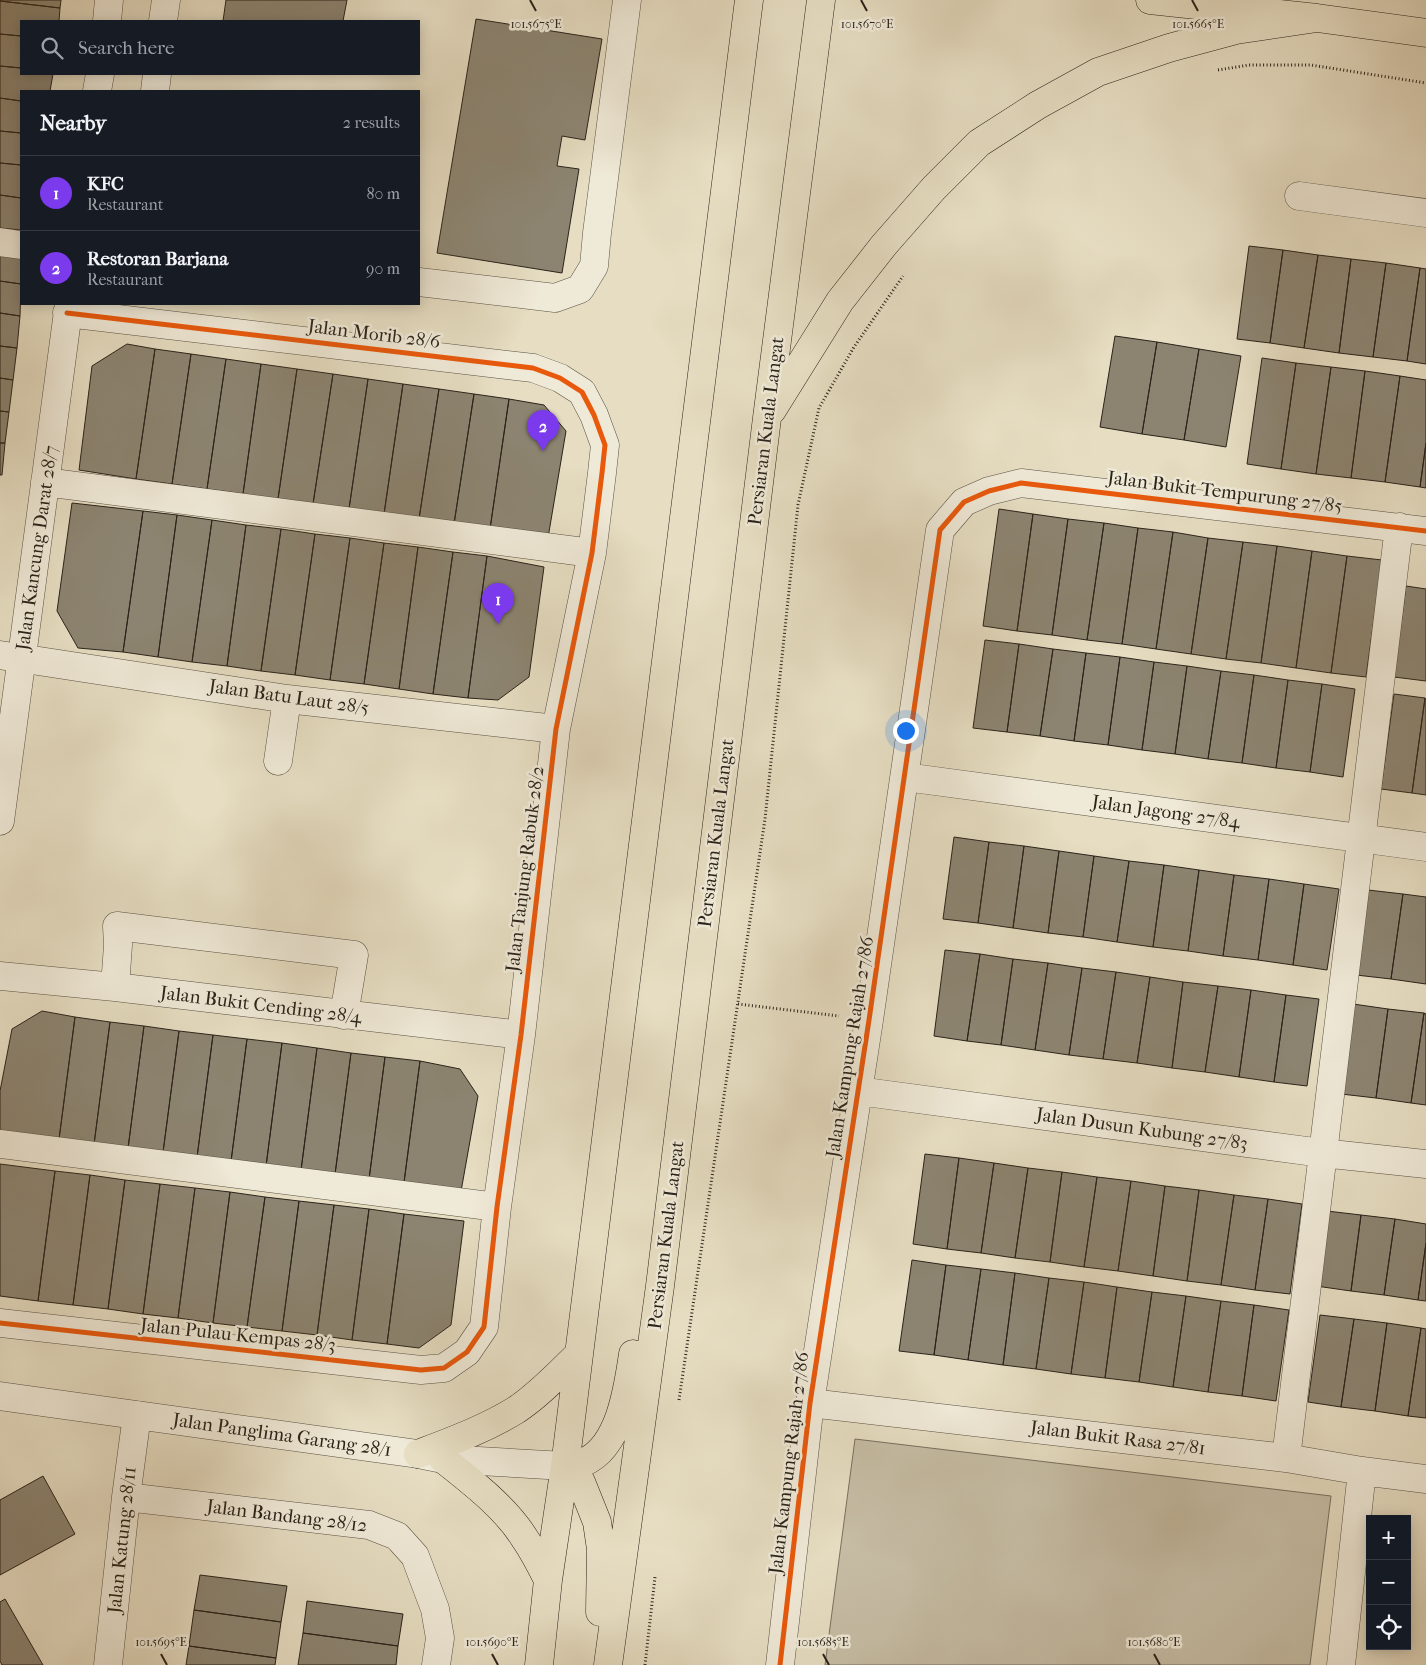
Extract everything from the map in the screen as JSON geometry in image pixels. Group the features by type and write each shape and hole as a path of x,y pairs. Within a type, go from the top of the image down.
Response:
{"main road":[{"path":"539,1665 548,1580 565,1466 749,0"},
{"name":"Persiaran Kuala Langat","path":"608,1665 660,1286 767,418 821,0"},
{"path":"1150,0 1426,32"},
{"path":"767,418 846,294 884,245 934,188 979,143 1038,105 1098,72 1169,48 1236,30 1317,18"},
{"path":"565,1466 584,1462 601,1450 612,1435 629,1383 635,1336 660,1286"},
{"path":"430,1456 517,1409 548,1384 579,1354"},
{"path":"430,1456 465,1476 498,1507 525,1538 548,1580"},
{"path":"565,1466 581,1482 597,1522 601,1549 601,1597 595,1665"}],"street":[{"path":"106,20 109,0"},
{"path":"164,20 166,0"},
{"path":"420,282 555,298 580,290 594,266 627,0"},
{"path":"97,90 100,75"},
{"path":"155,90 157,75"},
{"path":"1299,196 1426,213"},
{"path":"0,242 20,245"},
{"name":"Jalan Morib 28/6","path":"68,309 533,368 560,378 582,392"},
{"name":"Jalan Kancung Darat 28/7","path":"0,821 11,656 45,482 68,309"},
{"name":"Jalan Tanjung Rabuk 28/2","path":"467,1352 484,1327 497,1207 521,1035 556,729 592,553 604,444 594,416 582,392"},
{"path":"45,482 592,553"},
{"name":"Jalan Bukit Tempurung 27/85","path":"1021,483 1426,531"},
{"name":"Jalan Kampung Rajah 27/86","path":"780,1665 810,1403 905,777 940,530 964,502 989,491 1021,483"},
{"path":"1286,1458 1399,527"},
{"name":"Jalan Batu Laut 28/5","path":"11,656 287,699 556,729"},
{"path":"278,761 287,699"},
{"name":"Jalan Jagong 27/84","path":"905,777 1426,848"},
{"path":"115,987 118,946 117,926 354,955 344,1015"},
{"name":"Jalan Bukit Cending 28/4","path":"0,976 115,987 521,1035"},
{"name":"Jalan Dusun Kubung 27/83","path":"858,1091 1426,1164"},
{"path":"0,1144 497,1207"},
{"name":"Jalan Pulau Kempas 28/3","path":"0,1323 421,1370 444,1368 467,1352"},
{"name":"Jalan Panglima Garang 28/1","path":"0,1396 430,1456 565,1466"},
{"name":"Jalan Bukit Rasa 27/81","path":"810,1403 1286,1458 1362,1471 1426,1479"},
{"name":"Jalan Katung 28/11","path":"108,1665 137,1415"},
{"path":"1341,1665 1362,1471"},
{"name":"Jalan Bandang 28/12","path":"126,1497 370,1525 397,1536 415,1556 435,1609 440,1638 436,1665"}],"path":[{"path":"1213,71 1249,65 1312,65 1426,83"},
{"path":"678,1407 764,819 798,505 819,408 854,347 906,272"},
{"path":"738,1004 829,1015"},
{"path":"644,1665 655,1571"}],"shaded area":[{"path":"855,1439 1331,1496 1310,1665 825,1665"}],"building":[{"path":"0,0 61,0 60,8"},
{"path":"226,0 347,0 343,20 223,20"},
{"path":"0,1 60,8 59,20 20,20 20,36 0,34"},
{"path":"476,19 602,39 585,140 562,136 557,166 579,169 562,273 437,253"},
{"path":"0,34 20,36 20,68 0,66"},
{"path":"0,66 20,68 20,75 53,75 50,90 20,90 20,101 0,98"},
{"path":"0,98 20,101 20,133 0,131"},
{"path":"0,131 20,133 20,165 0,163"},
{"path":"0,163 20,165 20,198 0,195"},
{"path":"0,195 20,198 20,230 0,228"},
{"path":"1249,246 1283,250 1270,343 1237,339"},
{"path":"0,249 20,251 20,284 0,281"},
{"path":"1283,250 1318,255 1304,348 1270,343"},
{"path":"1318,255 1351,259 1339,353 1304,348"},
{"path":"1351,259 1386,263 1373,357 1339,353"},
{"path":"1386,263 1420,268 1407,361 1373,357"},
{"path":"1420,268 1426,269 1426,364 1407,361"},
{"path":"0,281 20,284 20,316 0,313"},
{"path":"0,313 20,316 17,348 0,346"},
{"path":"1115,336 1157,342 1142,434 1100,427"},
{"path":"1157,342 1199,349 1184,440 1142,434"},
{"path":"127,344 155,349 136,479 79,470 92,366"},
{"path":"0,346 17,348 13,380 0,378"},
{"path":"155,349 191,354 172,484 136,479"},
{"path":"1199,349 1241,356 1226,447 1184,440"},
{"path":"191,354 226,359 207,489 172,484"},
{"path":"1262,358 1296,363 1281,469 1247,464"},
{"path":"226,359 261,364 243,494 207,489"},
{"path":"1296,363 1331,367 1316,474 1281,469"},
{"path":"261,364 297,369 278,499 243,494"},
{"path":"1331,367 1365,371 1351,478 1316,474"},
{"path":"297,369 333,374 313,504 278,499"},
{"path":"1365,371 1400,376 1385,482 1351,478"},
{"path":"333,374 368,379 349,509 313,504"},
{"path":"1400,376 1426,380 1426,443 1420,487 1385,482"},
{"path":"0,378 13,380 9,412 0,411"},
{"path":"368,379 403,384 384,514 349,509"},
{"path":"403,384 439,389 419,519 384,514"},
{"path":"439,389 474,394 454,524 419,519"},
{"path":"474,394 509,399 490,529 454,524"},
{"path":"509,399 544,405 566,431 548,538 490,529"},
{"path":"0,411 9,412 5,443 0,443"},
{"path":"0,443 5,443 2,475 0,475"},
{"path":"1426,443 1426,488 1420,487"},
{"path":"72,503 143,511 123,652 78,648 57,611"},
{"path":"999,509 1033,514 1017,631 983,626"},
{"path":"143,511 177,515 158,657 123,652"},
{"path":"1033,514 1068,519 1052,635 1017,631"},
{"path":"177,515 212,520 192,662 158,657"},
{"path":"1068,519 1104,523 1087,640 1052,635"},
{"path":"212,520 246,525 227,666 192,662"},
{"path":"1104,523 1138,528 1122,644 1087,640"},
{"path":"246,525 281,529 261,671 227,666"},
{"path":"1138,528 1173,532 1156,649 1122,644"},
{"path":"281,529 315,534 295,675 261,671"},
{"path":"1173,532 1208,538 1191,654 1156,649"},
{"path":"315,534 350,538 330,680 295,675"},
{"path":"350,538 384,543 364,684 330,680"},
{"path":"1208,538 1243,542 1226,659 1191,654"},
{"path":"1243,542 1277,546 1261,663 1226,659"},
{"path":"384,543 418,547 399,689 364,684"},
{"path":"1277,546 1312,551 1296,668 1261,663"},
{"path":"418,547 453,552 433,694 399,689"},
{"path":"1312,551 1347,556 1331,673 1296,668"},
{"path":"453,552 487,556 468,698 433,694"},
{"path":"487,556 544,567 529,677 498,700 468,698"},
{"path":"1347,556 1382,560 1366,677 1331,673"},
{"path":"1406,586 1426,589 1426,681 1394,677"},
{"path":"985,640 1019,644 1007,732 973,728"},
{"path":"1019,644 1053,649 1040,736 1007,732"},
{"path":"1053,649 1086,653 1074,741 1040,736"},
{"path":"1086,653 1120,657 1108,745 1074,741"},
{"path":"1120,657 1154,662 1142,750 1108,745"},
{"path":"1154,662 1187,666 1175,754 1142,750"},
{"path":"1187,666 1221,671 1208,759 1175,754"},
{"path":"1221,671 1254,675 1242,763 1208,759"},
{"path":"1254,675 1288,680 1276,768 1242,763"},
{"path":"1288,680 1322,684 1310,772 1276,768"},
{"path":"1322,684 1355,689 1343,777 1310,772"},
{"path":"1394,694 1425,698 1412,793 1381,789"},
{"path":"1426,699 1426,795 1412,793"},
{"path":"954,837 989,842 978,923 943,919"},
{"path":"989,842 1024,846 1013,928 978,923"},
{"path":"1024,846 1059,851 1048,933 1013,928"},
{"path":"1059,851 1094,856 1083,937 1048,933"},
{"path":"1094,856 1129,861 1117,942 1083,937"},
{"path":"1129,861 1164,865 1153,947 1117,942"},
{"path":"1164,865 1199,870 1188,951 1153,947"},
{"path":"1199,870 1234,875 1223,956 1188,951"},
{"path":"1234,875 1269,879 1258,960 1223,956"},
{"path":"1269,879 1304,884 1293,965 1258,960"},
{"path":"1304,884 1339,889 1327,970 1293,965"},
{"path":"1368,890 1403,894 1391,979 1356,975"},
{"path":"1403,894 1426,897 1426,984 1391,979"},
{"path":"945,950 980,954 967,1041 934,1036"},
{"path":"980,954 1013,959 1001,1045 967,1041"},
{"path":"1013,959 1048,963 1035,1050 1001,1045"},
{"path":"1048,963 1082,968 1069,1055 1035,1050"},
{"path":"1082,968 1116,972 1103,1059 1069,1055"},
{"path":"1116,972 1150,977 1137,1063 1103,1059"},
{"path":"1150,977 1183,982 1172,1068 1137,1063"},
{"path":"1183,982 1218,986 1205,1072 1172,1068"},
{"path":"1218,986 1251,990 1239,1077 1205,1072"},
{"path":"1251,990 1286,995 1274,1082 1239,1077"},
{"path":"1286,995 1319,999 1307,1086 1274,1082"},
{"path":"1353,1004 1388,1009 1376,1098 1341,1094"},
{"path":"1388,1009 1424,1013 1411,1103 1376,1098"},
{"path":"42,1011 75,1017 58,1147 0,1141 0,1091 12,1029"},
{"path":"1424,1013 1426,1014 1426,1105 1411,1103"},
{"path":"75,1017 110,1022 93,1152 58,1147"},
{"path":"110,1022 144,1026 127,1156 93,1152"},
{"path":"144,1026 179,1031 162,1160 127,1156"},
{"path":"179,1031 213,1035 196,1165 162,1160"},
{"path":"213,1035 247,1039 230,1169 196,1165"},
{"path":"247,1039 282,1043 265,1174 230,1169"},
{"path":"282,1043 317,1048 300,1178 265,1174"},
{"path":"317,1048 351,1053 334,1182 300,1178"},
{"path":"351,1053 385,1057 368,1187 334,1182"},
{"path":"385,1057 420,1061 403,1190 368,1187"},
{"path":"420,1061 460,1069 478,1096 460,1197 403,1190"},
{"path":"925,1154 959,1158 947,1249 913,1244"},
{"path":"959,1158 994,1163 981,1253 947,1249"},
{"path":"994,1163 1028,1168 1015,1258 981,1253"},
{"path":"0,1164 55,1171 38,1301 0,1296"},
{"path":"1028,1168 1062,1172 1050,1262 1015,1258"},
{"path":"55,1171 90,1175 73,1305 38,1301"},
{"path":"1062,1172 1097,1177 1084,1267 1050,1262"},
{"path":"90,1175 125,1180 108,1309 73,1305"},
{"path":"1097,1177 1131,1181 1118,1271 1084,1267"},
{"path":"125,1180 160,1184 143,1314 108,1309"},
{"path":"1131,1181 1165,1186 1153,1276 1118,1271"},
{"path":"160,1184 195,1188 178,1318 143,1314"},
{"path":"1165,1186 1199,1190 1187,1281 1153,1276"},
{"path":"195,1188 230,1192 213,1323 178,1318"},
{"path":"1199,1190 1234,1195 1221,1285 1187,1281"},
{"path":"230,1192 265,1197 247,1327 213,1323"},
{"path":"1234,1195 1268,1199 1255,1290 1221,1285"},
{"path":"265,1197 299,1201 282,1331 247,1327"},
{"path":"1268,1199 1302,1204 1290,1294 1255,1290"},
{"path":"299,1201 334,1205 317,1335 282,1331"},
{"path":"334,1205 369,1209 352,1340 317,1335"},
{"path":"369,1209 404,1214 387,1344 352,1340"},
{"path":"1327,1211 1361,1215 1351,1291 1316,1286"},
{"path":"404,1214 464,1221 451,1325 419,1348 387,1344"},
{"path":"1361,1215 1395,1219 1384,1295 1351,1291"},
{"path":"1395,1219 1426,1224 1426,1243 1418,1300 1384,1295"},
{"path":"1426,1243 1426,1301 1418,1300"},
{"path":"912,1260 946,1265 934,1355 899,1351"},
{"path":"946,1265 981,1269 968,1360 934,1355"},
{"path":"981,1269 1015,1273 1003,1365 968,1360"},
{"path":"1015,1273 1049,1278 1036,1369 1003,1365"},
{"path":"1049,1278 1084,1282 1071,1374 1036,1369"},
{"path":"1084,1282 1117,1287 1105,1378 1071,1374"},
{"path":"1117,1287 1152,1292 1139,1382 1105,1378"},
{"path":"1152,1292 1186,1296 1173,1387 1139,1382"},
{"path":"1186,1296 1221,1301 1208,1392 1173,1387"},
{"path":"1221,1301 1254,1305 1242,1396 1208,1392"},
{"path":"1254,1305 1289,1310 1276,1401 1242,1396"},
{"path":"1320,1315 1354,1319 1341,1407 1308,1402"},
{"path":"1354,1319 1387,1323 1375,1411 1341,1407"},
{"path":"1387,1323 1421,1328 1408,1416 1375,1411"},
{"path":"1421,1328 1426,1329 1426,1418 1408,1416"},
{"path":"43,1476 75,1534 0,1575 0,1500"},
{"path":"200,1575 287,1586 281,1622 194,1610"},
{"path":"5,1599 43,1665 2,1665 0,1661 0,1602"},
{"path":"307,1601 403,1614 398,1646 303,1633"},
{"path":"194,1610 281,1622 276,1658 189,1646"},
{"path":"303,1633 398,1646 396,1665 298,1665"},
{"path":"189,1646 276,1658 275,1665 186,1665"}],"cycle path":[{"path":"0,1323 421,1370 444,1368 467,1352 484,1327 497,1207 521,1035 556,729 592,553 605,445 594,415 582,392 560,378 533,368 67,313"},
{"path":"780,1665 810,1403 869,1020 940,530 964,502 989,491 1021,483 1426,531"}],"place":[{"name":"Restoran Barjana","path":"543,451"},
{"name":"KFC","path":"498,624"}]}
